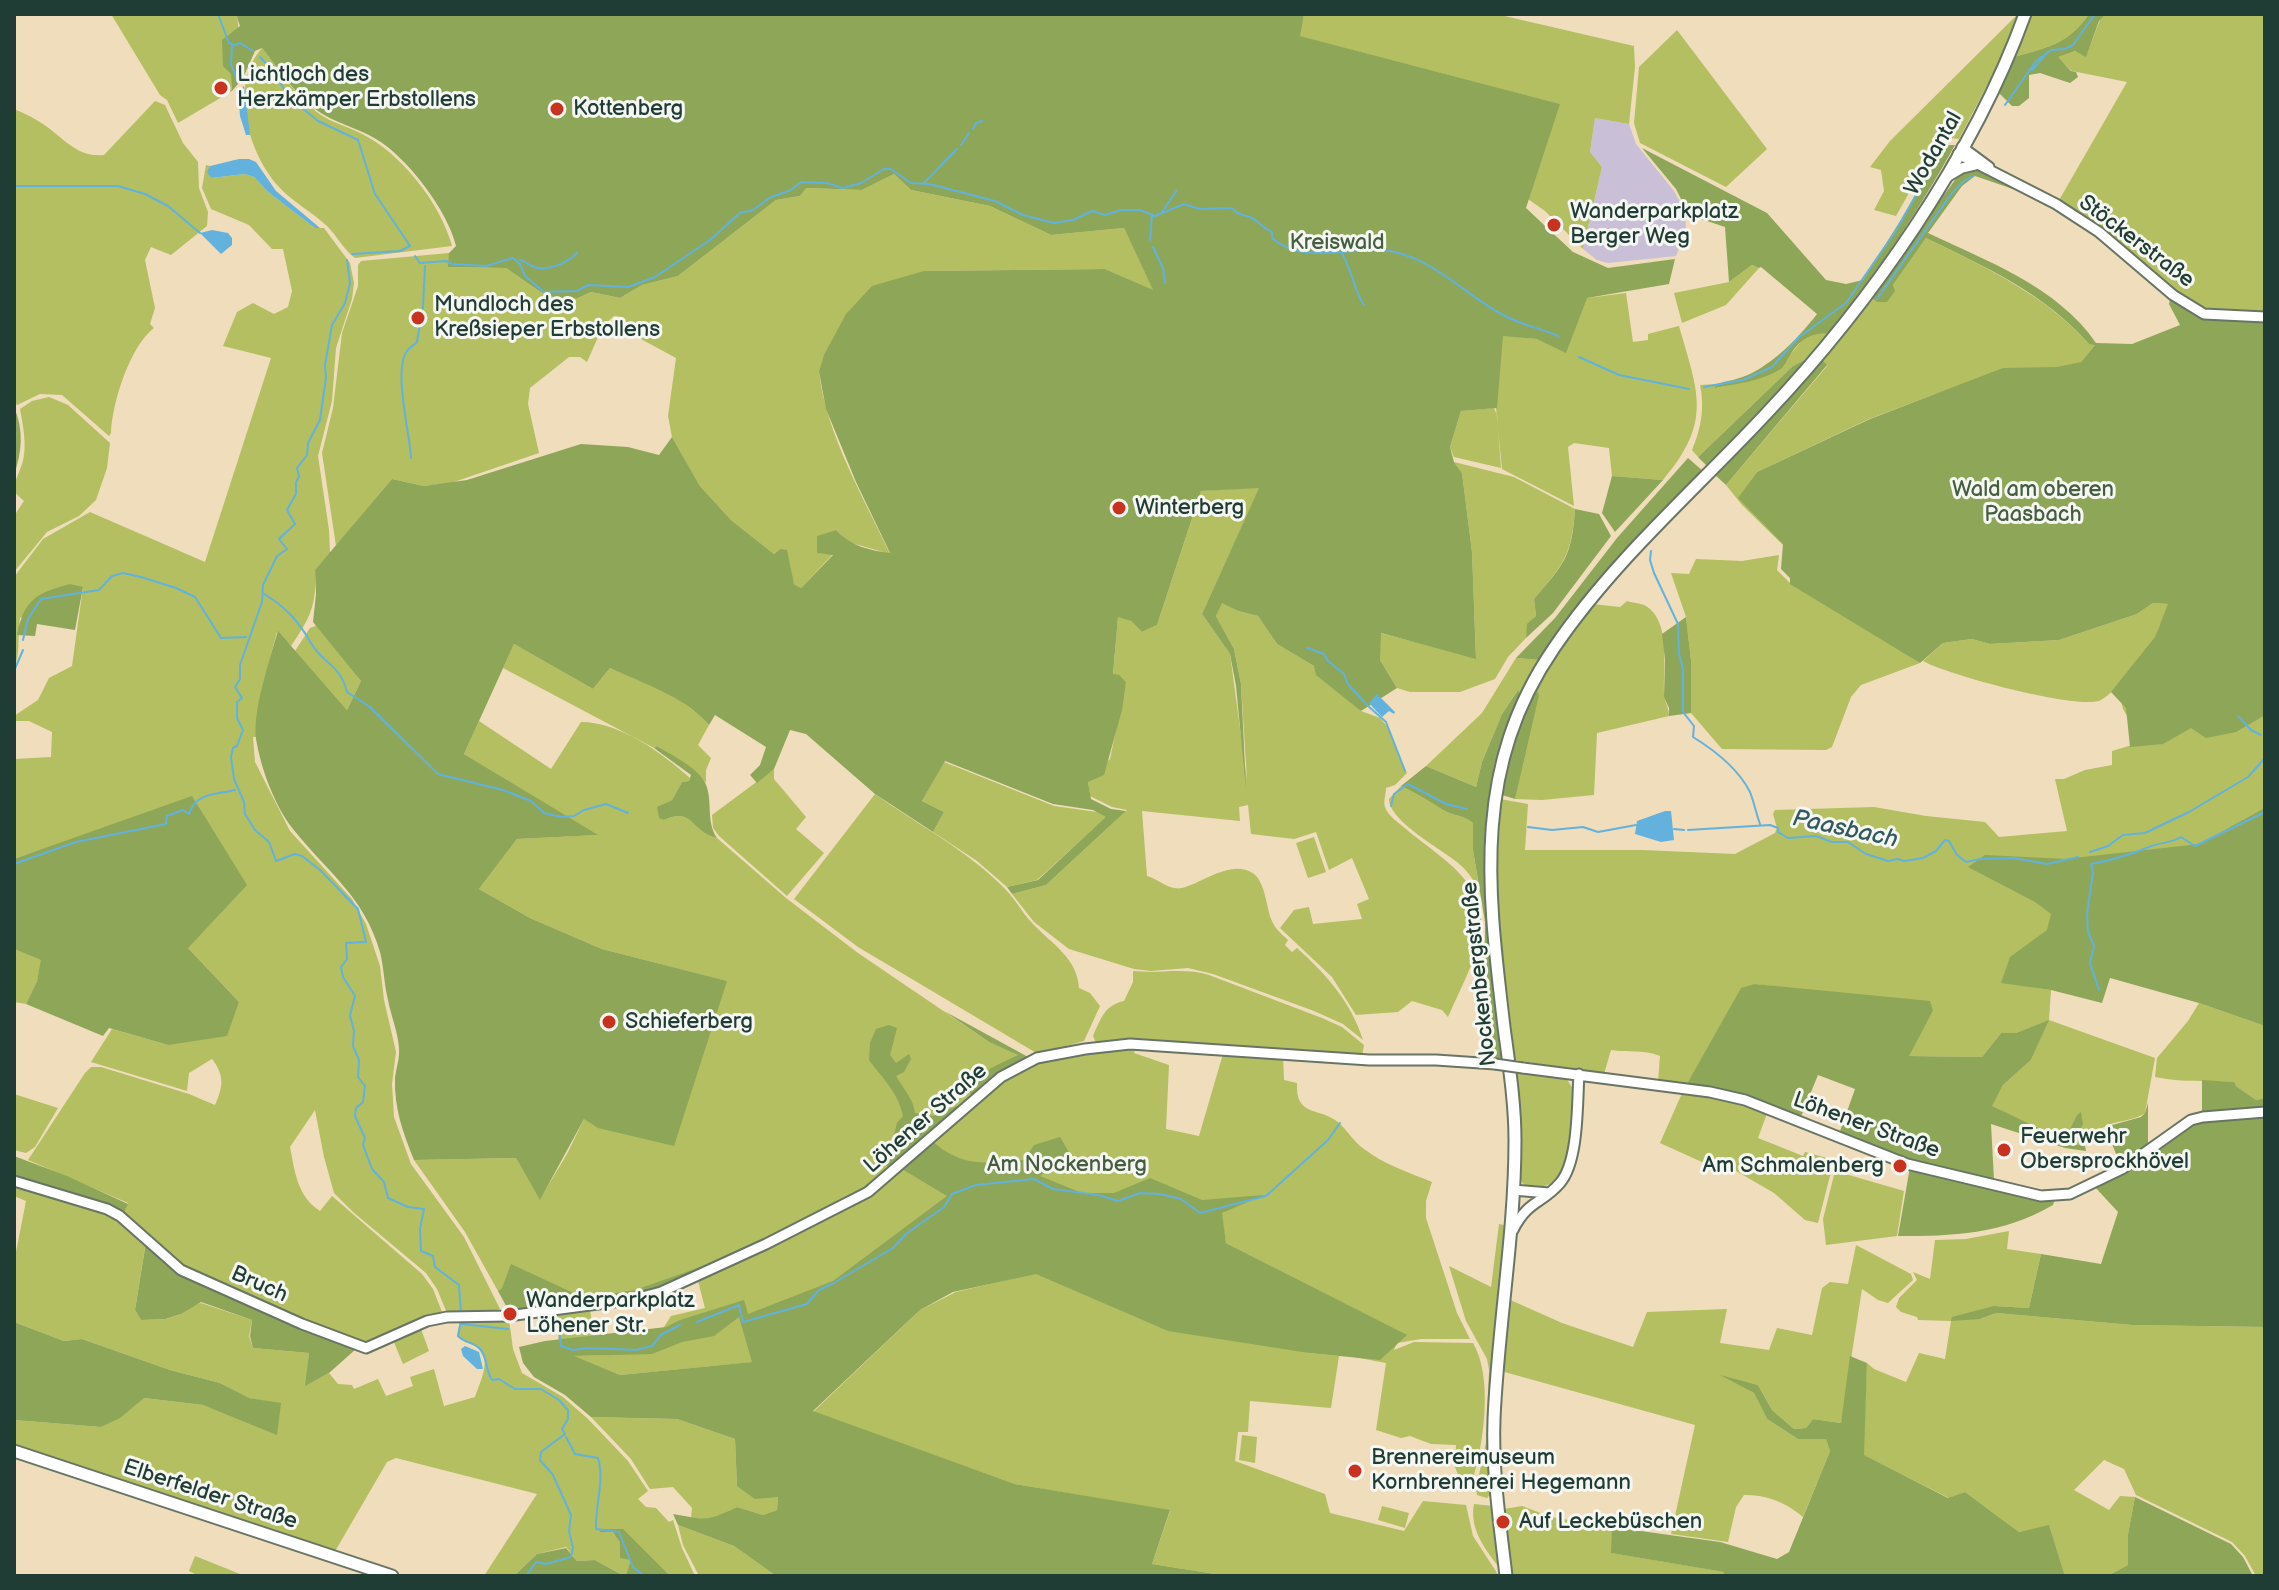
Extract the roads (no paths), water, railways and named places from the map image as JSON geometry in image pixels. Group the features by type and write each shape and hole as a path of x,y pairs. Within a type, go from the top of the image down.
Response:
{"main road":[{"name":"Wodantal","path":"1859,304 1896,253 1960,150 1998,79 2025,14"},
{"name":"Nockenbergstraße","path":"1506,1576 1496,1502 1494,1425 1513,1195 1514,1117 1490,878 1496,790 1506,741 1551,651 1577,615 1632,552 1783,397 1859,304"},
{"name":"Elberfelder Straße","path":"14,1451 392,1576"}],"street":[{"name":"Stöckerstraße","path":"1960,150 1975,165 1992,170"},
{"name":"Stöckerstraße","path":"1960,150 2099,232 2173,295 2204,314 2265,317"},
{"path":"1943,179 1962,168 1975,165"},
{"name":"Löhener Straße","path":"508,1316 635,1299 661,1292 766,1244 868,1192 1001,1077 1037,1058 1085,1049 1130,1044 1369,1060 1495,1064 1710,1092 1745,1100 1907,1164 2041,1196 2070,1194 2122,1169 2191,1120 2265,1112"},
{"path":"1509,1236 1520,1215 1563,1180 1569,1169 1579,1074"},
{"name":"Bruch","path":"14,1181 107,1209 120,1216 181,1270 358,1347 366,1348 427,1321 463,1316 508,1316"},
{"path":"1513,1195 1549,1193"},
{"path":"1513,1195 1533,1203"}],"water":[{"path":"244,86 250,135 246,135 240,116 238,91"},
{"path":"239,159 256,162 276,191 320,228 315,228 268,192 254,177 245,174 211,178 207,172 210,166"},
{"path":"212,230 228,233 232,238 232,245 221,254 200,233"},
{"path":"1377,694 1394,714 1389,711 1382,717 1369,703"},
{"path":"1671,811 1674,840 1661,842 1635,834 1637,821"},
{"path":"465,1346 479,1352 483,1369 477,1369 463,1356 461,1349"}],"waterway":[{"path":"218,14 229,43 240,43 253,51"},
{"path":"2005,105 2036,61 2051,50 2073,45 2095,14"},
{"path":"232,46 231,64 238,83"},
{"path":"2032,70 2047,53"},
{"path":"260,57 289,97 318,121 358,140 375,194 410,246 400,251 352,254"},
{"path":"973,129 976,123 982,121"},
{"path":"961,145 969,133"},
{"path":"923,184 957,149"},
{"path":"1704,387 1743,380 1772,367 1799,337 1846,303 1895,232 1938,156"},
{"path":"415,256 420,263 446,261 486,266 513,258 520,264 525,276 544,292 577,291 588,285 628,287 655,277 710,240 740,213 753,210 801,182 827,183 843,188 861,183 884,169 891,169 911,183 929,184 995,201 1023,215 1054,223 1073,220 1092,211 1105,215 1121,210 1140,210 1155,216 1184,204 1200,209 1232,208 1272,232 1272,238 1296,251 1381,250 1415,259 1505,316 1558,336"},
{"path":"1877,299 1952,193 1973,176"},
{"path":"14,186 118,186 145,194 168,206 200,233"},
{"path":"1162,212 1177,190"},
{"path":"1150,240 1152,214"},
{"path":"1153,247 1163,268 1165,283"},
{"path":"1341,252 1364,305"},
{"path":"520,260 538,268 550,268 577,253"},
{"path":"347,260 350,283 345,303 332,325 320,420 308,443 307,455 297,468 296,494 287,510 295,524 279,539 287,549 277,556 263,585 262,602 240,665 240,679 235,687 242,698 237,702 237,718 243,730 231,757 245,814 255,830 269,842 276,861 295,854 302,856 358,909 366,942 346,943 347,959 341,967 343,977 355,996 350,1015 354,1031 353,1046 359,1060 358,1077 365,1086 363,1102 356,1108 355,1116 365,1138 363,1145 372,1169 384,1182 388,1198 408,1207 424,1209 420,1229 421,1251 433,1256 435,1267 459,1285 461,1314"},
{"path":"411,458 402,373 407,351 417,342 425,266"},
{"path":"1579,357 1619,375 1689,389"},
{"path":"1651,551 1654,573 1678,624 1683,669 1683,712 1694,726 1693,737 1725,760 1745,783 1760,824"},
{"path":"23,640 28,619 41,599 99,590 112,576 123,573 176,588 195,597 221,638 246,637"},
{"path":"264,594 297,622 316,650 340,675 347,692 370,707 438,774 503,790 531,801 544,813 561,817 574,816 606,804 628,813"},
{"name":"Paasbach","path":"1307,648 1324,654 1367,705 1386,722 1405,771"},
{"path":"14,671 23,650"},
{"path":"2238,716 2251,730 2261,735"},
{"name":"Paasbach","path":"2090,852 2108,846 2123,835 2145,833 2189,812 2248,777 2265,758"},
{"name":"Paasbach","path":"1391,806 1394,794 1408,784 1446,804 1467,809"},
{"path":"14,864 76,842 166,824 167,816 183,810 189,814 202,798 235,790"},
{"path":"2099,990 2090,963 2094,946 2088,932 2091,864 2181,837 2195,846 2265,812"},
{"name":"Paasbach","path":"1528,827 1552,830 1583,827 1598,832 1636,825"},
{"name":"Paasbach","path":"1688,830 1770,825 1788,838 1816,836 1832,842 1848,842 1866,854 1888,861 1923,858 1936,851 1945,840 1966,862 2013,858 2047,864 2078,857"},
{"name":"Paasbach","path":"1674,829 1684,830"},
{"path":"697,1322 739,1305 743,1322 807,1304 819,1290 893,1248 906,1234 944,1207 952,1194 976,1185 1034,1179 1053,1189 1118,1201 1140,1193 1160,1194 1181,1199 1200,1213 1266,1196 1328,1140 1340,1123"},
{"path":"558,1320 561,1346 573,1350 636,1350 652,1346 661,1335 680,1325"},
{"path":"461,1321 458,1336 480,1349 492,1380 499,1379 515,1389 541,1389 568,1410 568,1419 562,1429 565,1434 541,1452 540,1460 553,1475 571,1515 571,1557 546,1564 536,1562 526,1576"},
{"path":"462,1324 508,1329"},
{"path":"566,1437 575,1454 598,1458 600,1475 596,1529 619,1532 633,1567 644,1576"}],"place":[{"name":"Lichtloch des Herzkämper Erbstollens","path":"221,88"},
{"name":"Kottenberg","path":"557,109"},
{"name":"Wanderparkplatz Berger Weg","path":"1554,225"},
{"name":"Mundloch des Kreßsieper Erbstollens","path":"418,318"},
{"name":"Winterberg","path":"1119,508"},
{"name":"Schieferberg","path":"609,1022"},
{"name":"Feuerwehr Obersprockhövel","path":"2004,1150"},
{"name":"Am Schmalenberg","path":"1900,1166"},
{"name":"Wanderparkplatz Löhener Str.","path":"510,1314"},
{"name":"Brennereimuseum Kornbrennerei Hegemann","path":"1355,1471"},
{"name":"Auf Leckebüschen","path":"1503,1522"}],"park label":[{"name":"Kreiswald","path":"1337,243"},
{"name":"Wald am oberen Paasbach","path":"2033,502"},
{"name":"Am Nockenberg","path":"1067,1165"}]}
